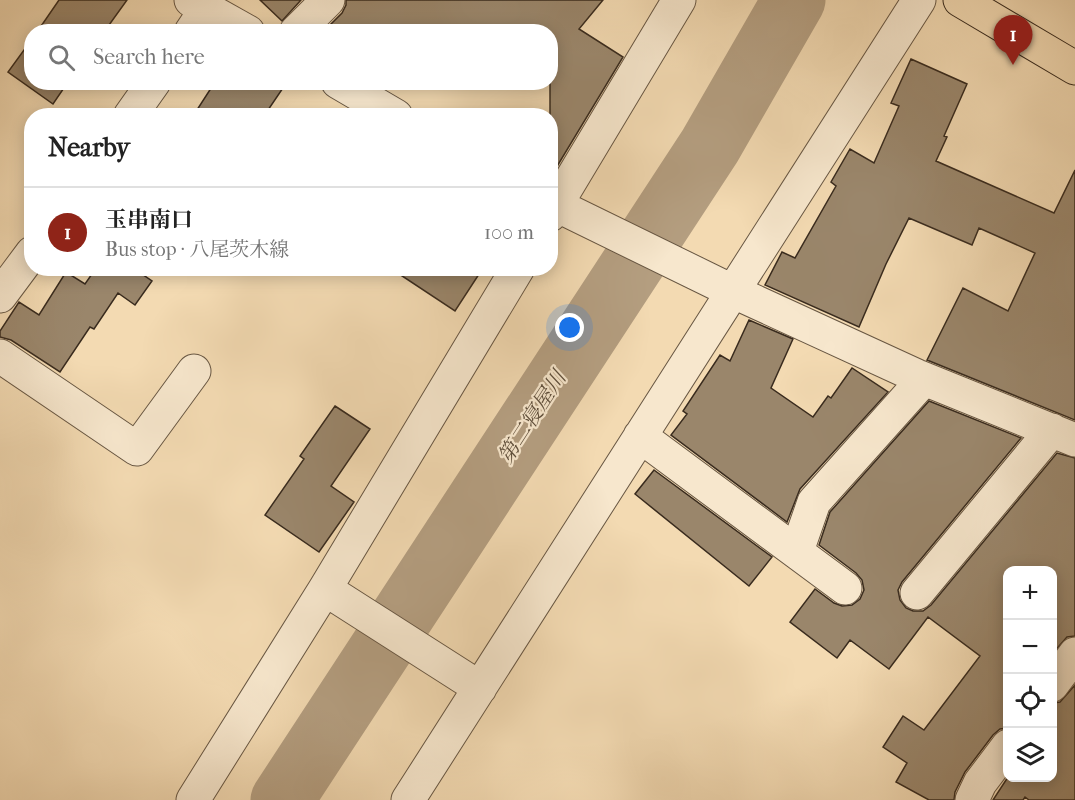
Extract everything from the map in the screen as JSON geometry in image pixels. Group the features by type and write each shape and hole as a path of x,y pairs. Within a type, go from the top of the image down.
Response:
{"main road":[{"path":"960,0 1075,68"}],"street":[{"path":"304,24 328,0"},
{"path":"558,198 679,0"},
{"path":"408,800 919,0"},
{"path":"196,13 226,24"},
{"path":"136,108 148,90"},
{"path":"352,90 382,108"},
{"path":"558,211 924,379 1063,435 917,593"},
{"path":"0,296 24,264"},
{"path":"193,800 325,589 513,276"},
{"path":"0,356 137,449 194,370"},
{"path":"797,551 814,502 924,379"},
{"path":"640,436 845,588"},
{"path":"325,589 480,688"},
{"path":"1057,679 1075,654"},
{"path":"972,800 980,783 1003,753"}],"building":[{"path":"59,0 127,0 110,24 42,24"},
{"path":"260,0 301,0 282,21"},
{"path":"346,0 603,0 579,29 623,57 558,165 558,108 550,108 550,90 558,90 558,24 331,24 342,13"},
{"path":"24,50 24,83 8,72"},
{"path":"911,59 967,84 944,136 947,137 936,161 1054,213 1075,170 1075,420 927,360 963,288 1008,311 1035,253 979,228 972,245 909,218 859,327 765,285 782,252 795,258 836,186 831,182 850,149 874,163 899,106 891,103"},
{"path":"33,90 63,90 53,104"},
{"path":"210,90 282,90 269,108 198,108"},
{"path":"63,276 72,276 85,284 91,276 145,276 152,281 135,305 118,293 94,329 90,327 60,372 11,340 0,337 0,331 19,302 39,315"},
{"path":"402,276 478,276 455,311"},
{"path":"749,320 793,339 771,388 813,417 828,396 831,398 852,368 888,392 800,489 787,522 671,435 687,414 683,411 720,355 730,361"},
{"path":"929,401 1021,438 902,582 898,590 900,600 906,608 923,611 931,605 1057,453 1075,458 1075,636 1067,637 1057,648 1057,566 1003,566 1003,729 993,735 965,772 955,792 954,800 929,800 896,782 907,763 883,747 903,716 924,730 980,656 928,617 889,669 850,640 837,658 790,622 815,589 842,606 852,605 860,599 864,590 862,580 856,573 819,545 830,512"},
{"path":"335,406 370,429 331,486 354,502 319,552 265,515 304,459 300,456"},
{"path":"654,470 772,557 749,586 635,494"},
{"path":"1075,685 1075,800 1029,800 1025,797 1023,800 993,800 1005,782 1057,782 1057,702"}],"waterway":[{"name":"第二寝屋川","path":"282,800 710,146 794,0"}],"place":[{"name":"玉串南口","path":"1013,65"}]}
